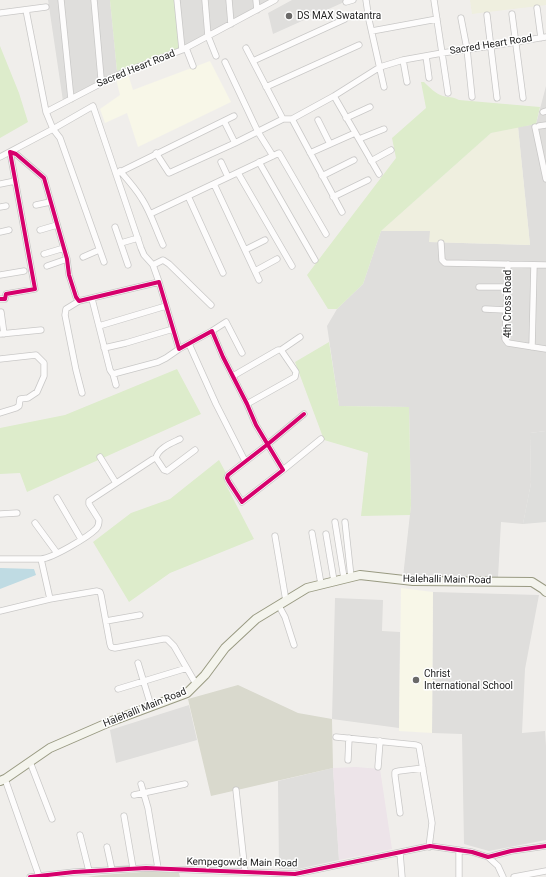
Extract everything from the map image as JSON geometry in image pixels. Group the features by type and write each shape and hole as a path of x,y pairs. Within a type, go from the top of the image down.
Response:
{"main road":[{"name":"Halehalli Main Road","path":"3,780 50,748 112,721 187,693 205,675 225,648 256,619 307,588 360,574 413,581 532,582 546,592"}],"street":[{"path":"62,0 71,99"},
{"path":"94,0 101,78"},
{"path":"177,0 184,49 193,66"},
{"path":"205,0 208,36 216,56"},
{"path":"229,0 231,24"},
{"path":"256,0 257,10"},
{"name":"Sacred Heart Road","path":"46,112 117,75 184,49 275,0"},
{"path":"346,2 353,0"},
{"path":"366,0 384,87"},
{"name":"Sacred Heart Road","path":"434,0 442,53 544,37"},
{"path":"0,13 46,7"},
{"path":"537,8 544,37"},
{"path":"26,10 46,112 53,129 60,138 104,262"},
{"path":"512,14 523,98"},
{"path":"487,15 497,98"},
{"path":"462,18 472,97"},
{"path":"253,61 345,19"},
{"path":"372,31 437,19"},
{"path":"266,87 359,45"},
{"path":"246,48 283,119"},
{"path":"156,153 169,174 283,119 292,119 334,96 380,67 403,60 442,53 448,93"},
{"path":"426,56 429,78"},
{"path":"403,60 407,82"},
{"path":"225,62 258,132 273,156"},
{"path":"334,96 379,174"},
{"path":"0,157 93,106 118,172 144,255 153,265 160,282 179,349"},
{"path":"346,118 370,107"},
{"path":"118,172 234,116"},
{"path":"292,119 342,212"},
{"path":"318,120 330,144"},
{"path":"224,121 235,143"},
{"path":"546,125 537,126 546,180"},
{"path":"359,139 384,129"},
{"path":"310,153 355,133"},
{"path":"371,161 391,150"},
{"path":"0,299 5,299 6,294 35,289 10,152"},
{"path":"10,152 16,154 44,178 67,259 69,275 76,297 79,301"},
{"path":"150,214 279,152 326,234"},
{"path":"322,176 354,160"},
{"path":"221,162 228,177"},
{"path":"259,162 315,260"},
{"path":"118,172 141,198 150,214 163,245"},
{"path":"238,173 292,266"},
{"path":"334,197 368,180"},
{"path":"0,184 15,181"},
{"path":"214,184 259,280"},
{"path":"188,196 223,273"},
{"path":"36,205 50,202"},
{"path":"40,230 57,225"},
{"path":"115,227 128,265"},
{"path":"0,232 9,230"},
{"path":"121,243 138,238"},
{"path":"246,250 265,240"},
{"path":"442,243 442,260 445,263 546,264"},
{"path":"44,254 64,248"},
{"path":"83,257 99,250"},
{"path":"47,266 67,259"},
{"path":"255,271 277,259"},
{"path":"153,265 163,260 169,264 211,305"},
{"name":"4th Cross Road","path":"508,264 505,339 508,343 532,347"},
{"path":"534,265 532,347 546,348"},
{"path":"0,275 24,271"},
{"path":"82,393 65,315 66,309 79,301 160,282"},
{"path":"479,288 507,287"},
{"path":"92,299 110,370 113,374 116,385"},
{"path":"99,326 166,306"},
{"path":"485,309 506,310"},
{"path":"1,312 2,334 41,330"},
{"path":"113,374 158,362 226,322 242,353"},
{"path":"104,348 173,329"},
{"path":"212,331 256,425 283,470"},
{"path":"233,376 278,350 281,350 300,337"},
{"path":"189,344 216,404 245,461"},
{"path":"247,404 296,377 296,372 281,350"},
{"path":"0,359 36,355 44,363 44,376 37,392 28,398 20,398 19,406 16,408 0,413"},
{"path":"304,414 228,475 227,478 229,482 242,502 321,439"},
{"path":"0,559 41,559 51,557 81,539 96,528 99,523 89,501 156,458 157,454 161,450 180,438"},
{"path":"156,458 166,471 195,450"},
{"path":"100,457 116,483"},
{"path":"57,498 81,539"},
{"path":"0,514 17,514"},
{"path":"335,522 347,578"},
{"path":"346,522 347,578"},
{"path":"35,523 58,553"},
{"path":"312,533 321,584"},
{"path":"326,534 334,581"},
{"path":"275,536 286,601"},
{"path":"41,559 50,599"},
{"path":"0,611 50,599 97,591 100,592 110,644 113,648 167,639 174,646 196,684"},
{"path":"279,606 285,617 294,645"},
{"path":"106,621 140,615"},
{"path":"138,663 151,706"},
{"path":"118,689 187,668"},
{"path":"336,737 418,745 420,748 432,823 429,847"},
{"path":"348,760 349,738"},
{"path":"378,767 380,741"},
{"path":"30,762 52,819"},
{"path":"400,813 395,772 423,768"},
{"path":"3,780 39,876"},
{"path":"141,784 148,808 158,868"},
{"path":"134,795 185,784"},
{"path":"236,790 245,872"},
{"path":"124,816 133,868"},
{"path":"80,835 88,871"},
{"path":"488,857 511,851 546,846"},
{"name":"Kempegowda Main Road","path":"30,877 133,868 295,874 429,847 472,852 488,857"},
{"path":"107,848 112,870"},
{"path":"459,850 459,877"},
{"path":"400,852 402,877"},
{"path":"488,857 498,866 504,877"},
{"path":"183,869 184,877"},
{"path":"514,877 546,871"}],"shaded area":[{"path":"48,0 110,0 117,71 63,101"},
{"path":"175,0 268,0 268,2 180,49"},
{"name":"DS MAX Swatantra","path":"292,0 345,0 342,3 273,34 268,13"},
{"path":"210,61 231,102 138,147 127,113 105,123 100,109 120,95 116,79 128,74 133,90"},
{"path":"546,86 546,431 530,433 531,483 523,524 501,522 498,578 403,577 411,505 409,407 339,406 327,326 337,309 363,284 381,231 430,231 430,242 530,245 518,127 536,124"},
{"path":"546,431 546,522 523,524 531,483 530,433"},
{"name":"Christ International School","path":"401,588 433,592 432,733 399,731"},
{"path":"433,592 539,595 525,669 522,733 545,731 546,840 489,851 464,844 462,734 432,733"},
{"path":"335,598 383,600 382,631 400,632 399,728 332,719"},
{"path":"238,685 298,713 332,719 333,768 211,796 188,699"},
{"path":"189,705 197,740 116,763 110,730"},
{"path":"356,767 380,769 392,849 339,860 333,768"},
{"path":"333,768 339,860 298,869 279,869 278,781"},
{"path":"156,871 179,873 180,877 87,877 101,875"}],"green space":[{"path":"110,0 175,0 180,49 117,71"},
{"path":"470,0 546,0 546,5 472,14"},
{"path":"0,46 19,93 28,122 0,138"},
{"path":"421,82 424,82 440,95 459,100 540,107 536,124 491,133 381,231 363,284 337,309 328,309 307,275 396,158 392,138 426,108"},
{"path":"518,127 530,245 429,242 430,231 381,231 491,133"},
{"path":"329,342 339,406 409,407 410,515 361,516 368,453 324,440 295,362"},
{"path":"177,369 201,414 27,492 20,473 0,474 0,428 65,415"},
{"path":"219,460 226,473 225,483 254,539 170,573 129,602 93,542 131,513 170,499"}],"water":[{"path":"0,568 34,569 36,575 0,589"}],"cycle path":[{"path":"0,299 5,299 6,294 35,289 10,152 16,154 44,178 67,259 69,275 76,297 79,301 159,282 179,349 212,331 256,425 283,470 242,502 229,482 227,478 228,475 268,444 304,414"},
{"path":"30,877 74,872 146,868 295,874 430,846 472,852 488,857 511,851 546,846"}],"place":[{"name":"DS MAX Swatantra","path":"289,16"},
{"name":"Christ International School","path":"416,680"}]}
